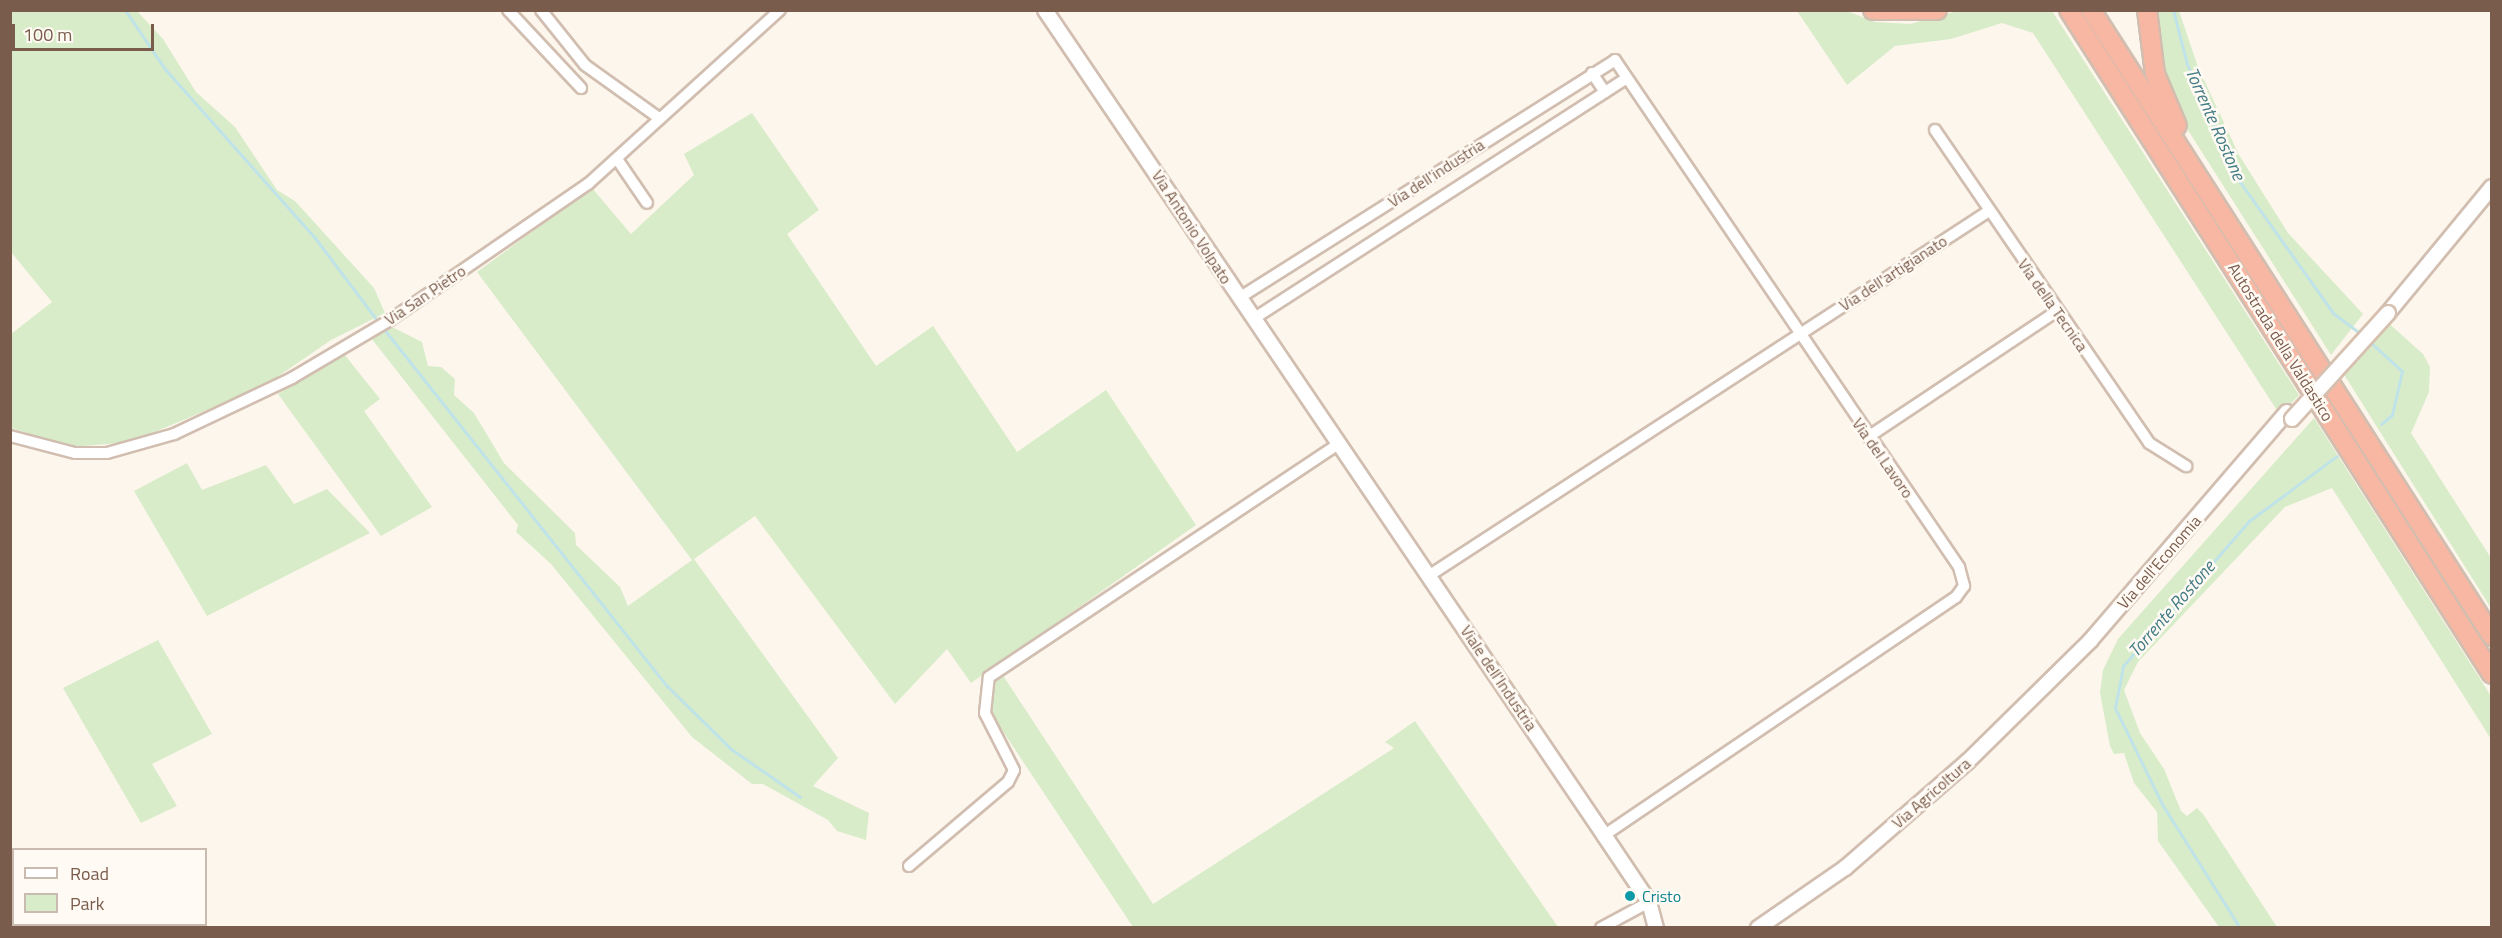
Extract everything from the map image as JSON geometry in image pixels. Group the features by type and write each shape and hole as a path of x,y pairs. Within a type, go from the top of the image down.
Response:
{"highway":[{"path":"1873,10 1888,15 1937,10"},
{"name":"Autostrada della Valdastico","path":"2069,10 2492,674"},
{"name":"Autostrada della Valdastico","path":"2091,10 2492,636"},
{"path":"2147,10 2155,74 2172,117 2314,346 2353,421"}],"street":[{"path":"508,10 581,88"},
{"path":"541,10 585,66 659,118"},
{"name":"Via San Pietro","path":"10,436 75,453 141,446 265,393 390,320 617,159 659,118 780,10"},
{"name":"Via Antonio Volpato","path":"1045,10 1253,319 1341,443"},
{"name":"Via dell'industria","path":"1239,298 1614,60 1798,334"},
{"path":"1592,74 1605,92"},
{"name":"Via dell'industria","path":"1253,319 1626,78"},
{"name":"Via della Tecnica","path":"1935,129 2149,443 2186,466"},
{"path":"617,159 645,202"},
{"name":"Via dell'Economia","path":"2090,641 2228,483 2405,293 2492,186"},
{"name":"Via dell'artigianato","path":"1798,334 1989,211"},
{"path":"1868,437 2057,311"},
{"path":"1430,575 1798,334"},
{"name":"Via del Lavoro","path":"1604,835 1956,597 1964,586 1959,567 1798,334"},
{"path":"909,866 1008,782 1014,770 985,713 989,677 1341,443"},
{"name":"Viale dell'Industria","path":"1341,443 1649,902 1653,924"},
{"name":"Via Agricoltura","path":"1758,927 1845,868 1967,762 2090,641"},
{"path":"1600,927 1649,902"}],"green space":[{"path":"11,11 137,11 163,39 196,92 235,127 277,190 295,201 374,288 385,313 331,340 264,386 131,442 71,447 11,428 11,334 52,302 11,252"},
{"path":"1797,11 1847,11 1875,22 1910,24 1957,11 2052,11 2299,395 2280,415 2033,33 2002,23 1951,39 1895,46 1847,85"},
{"path":"2157,11 2179,11 2198,67 2239,155 2288,233 2363,314 2331,355 2170,102"},
{"path":"752,113 819,210 787,234 876,366 933,326 1017,452 1106,390 1196,525 971,683 947,649 895,704 755,516 694,559 838,758 813,786 869,813 866,840 837,831 828,820 763,784 752,784 692,737 551,564 516,532 518,525 371,338 390,326 422,342 428,366 441,367 455,379 454,395 474,413 504,463 575,533 576,545 620,587 628,606 692,560 477,272 592,188 631,234 694,175 684,154"},
{"path":"2385,320 2423,354 2430,367 2429,392 2411,433 2491,558 2491,608 2343,373"},
{"path":"344,354 380,399 364,411 432,507 381,536 278,394"},
{"path":"2314,418 2491,696 2491,739 2332,488 2285,507 2138,662 2124,690 2140,733 2164,769 2181,811 2187,816 2197,808 2203,814 2277,927 2219,927 2158,841 2157,812 2134,783 2124,753 2114,754 2110,746 2100,693 2103,670 2118,639"},
{"path":"187,463 202,490 266,465 294,504 327,489 370,533 207,616 134,491"},
{"path":"158,640 212,734 152,764 177,806 141,823 63,688"},
{"path":"1002,674 1153,904 1394,748 1385,742 1415,721 1558,927 1133,927 984,703 986,685"}],"waterway":[{"path":"125,10 165,69 315,238 379,323"},
{"name":"Torrente Rostone","path":"2173,10 2187,64 2240,182 2333,313 2362,335"},
{"path":"383,328 667,686 731,749 800,797"},
{"name":"Torrente Rostone","path":"2369,341 2402,371 2392,415 2381,424"},
{"name":"Torrente Rostone","path":"2240,928 2162,804 2115,708 2123,666 2249,521 2337,456"}],"place":[{"name":"Cristo","path":"1630,896"}]}
